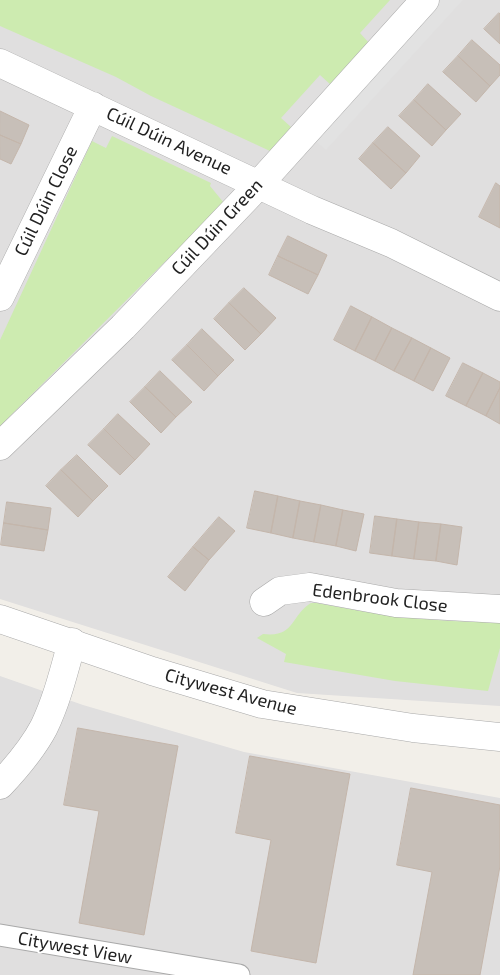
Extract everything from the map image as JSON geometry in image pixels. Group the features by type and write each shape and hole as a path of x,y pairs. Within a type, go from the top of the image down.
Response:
{"street":[{"name":"Cúil Dúin Green","path":"0,446 123,327 258,184 425,0"},
{"name":"Cúil Dúin Avenue","path":"0,62 312,210 391,244 500,298"},
{"name":"Cúil Dúin Close","path":"0,297 93,106"},
{"name":"Edenbrook Close","path":"264,602 280,591 310,587 396,603 500,609"},
{"name":"Citywest Avenue","path":"0,619 152,670 262,704 413,728 500,737"},
{"path":"0,785 19,765 43,728 56,698 72,642"},
{"name":"Citywest View","path":"0,935 239,975"}],"shaded area":[{"path":"0,0 500,0 500,706 297,693 0,599"},
{"path":"439,0 463,0 326,150 313,139"},
{"path":"0,676 83,705 244,752 500,798 500,975 0,975"}],"green space":[{"path":"0,0 390,0 360,33 369,43 331,85 320,75 281,118 291,127 270,151 151,96 116,77 0,26"},
{"path":"112,136 211,183 210,186 224,203 0,426 0,340 92,141 106,148"},
{"path":"311,603 408,617 500,622 500,648 488,691 395,681 284,662 286,654 257,638 263,634 281,633"}],"building":[{"path":"500,14 500,44 484,29"},
{"path":"472,40 500,65 500,75 490,86 458,56"},
{"path":"458,56 490,86 476,102 443,72"},
{"path":"428,84 461,114 446,130 414,100"},
{"path":"414,100 446,130 432,146 399,116"},
{"path":"0,111 29,125 21,144 0,135"},
{"path":"388,127 420,156 406,173 373,143"},
{"path":"0,135 21,144 11,164 0,159"},
{"path":"373,143 406,173 391,189 359,159"},
{"path":"496,183 500,186 500,228 479,217"},
{"path":"288,236 327,255 318,275 278,256"},
{"path":"278,256 318,275 308,294 269,275"},
{"path":"244,288 276,318 261,334 229,303"},
{"path":"229,303 261,334 245,350 214,319"},
{"path":"351,306 372,317 355,351 334,340"},
{"path":"372,317 392,328 375,361 355,351"},
{"path":"392,328 412,338 394,371 375,361"},
{"path":"202,329 234,360 218,376 187,345"},
{"path":"412,338 431,348 414,381 394,371"},
{"path":"187,345 218,376 204,391 172,360"},
{"path":"431,348 450,358 433,391 414,381"},
{"path":"463,363 483,373 466,406 446,396"},
{"path":"160,371 192,402 176,417 145,387"},
{"path":"483,373 500,382 500,388 486,416 466,406"},
{"path":"145,387 176,417 161,433 130,402"},
{"path":"500,388 500,424 486,416"},
{"path":"118,414 150,444 135,460 104,429"},
{"path":"104,429 135,460 120,475 88,445"},
{"path":"77,455 108,486 93,501 61,470"},
{"path":"61,470 93,501 78,517 46,486"},
{"path":"255,491 278,496 271,533 247,528"},
{"path":"278,496 300,501 293,538 271,533"},
{"path":"300,501 321,505 314,542 293,538"},
{"path":"7,502 51,508 48,530 4,523"},
{"path":"321,505 343,510 336,546 314,542"},
{"path":"343,510 364,514 356,551 336,546"},
{"path":"375,516 397,519 392,556 370,553"},
{"path":"219,517 235,531 209,560 193,547"},
{"path":"397,519 419,522 414,559 392,556"},
{"path":"419,522 441,524 436,561 414,559"},
{"path":"4,523 48,530 44,551 1,545"},
{"path":"441,524 462,527 457,565 436,561"},
{"path":"193,547 209,560 185,591 168,577"},
{"path":"78,728 178,746 144,935 79,923 99,811 64,805"},
{"path":"250,756 350,774 316,963 251,951 271,840 236,833"},
{"path":"411,788 500,805 500,866 480,975 413,975 432,872 397,865"}]}
